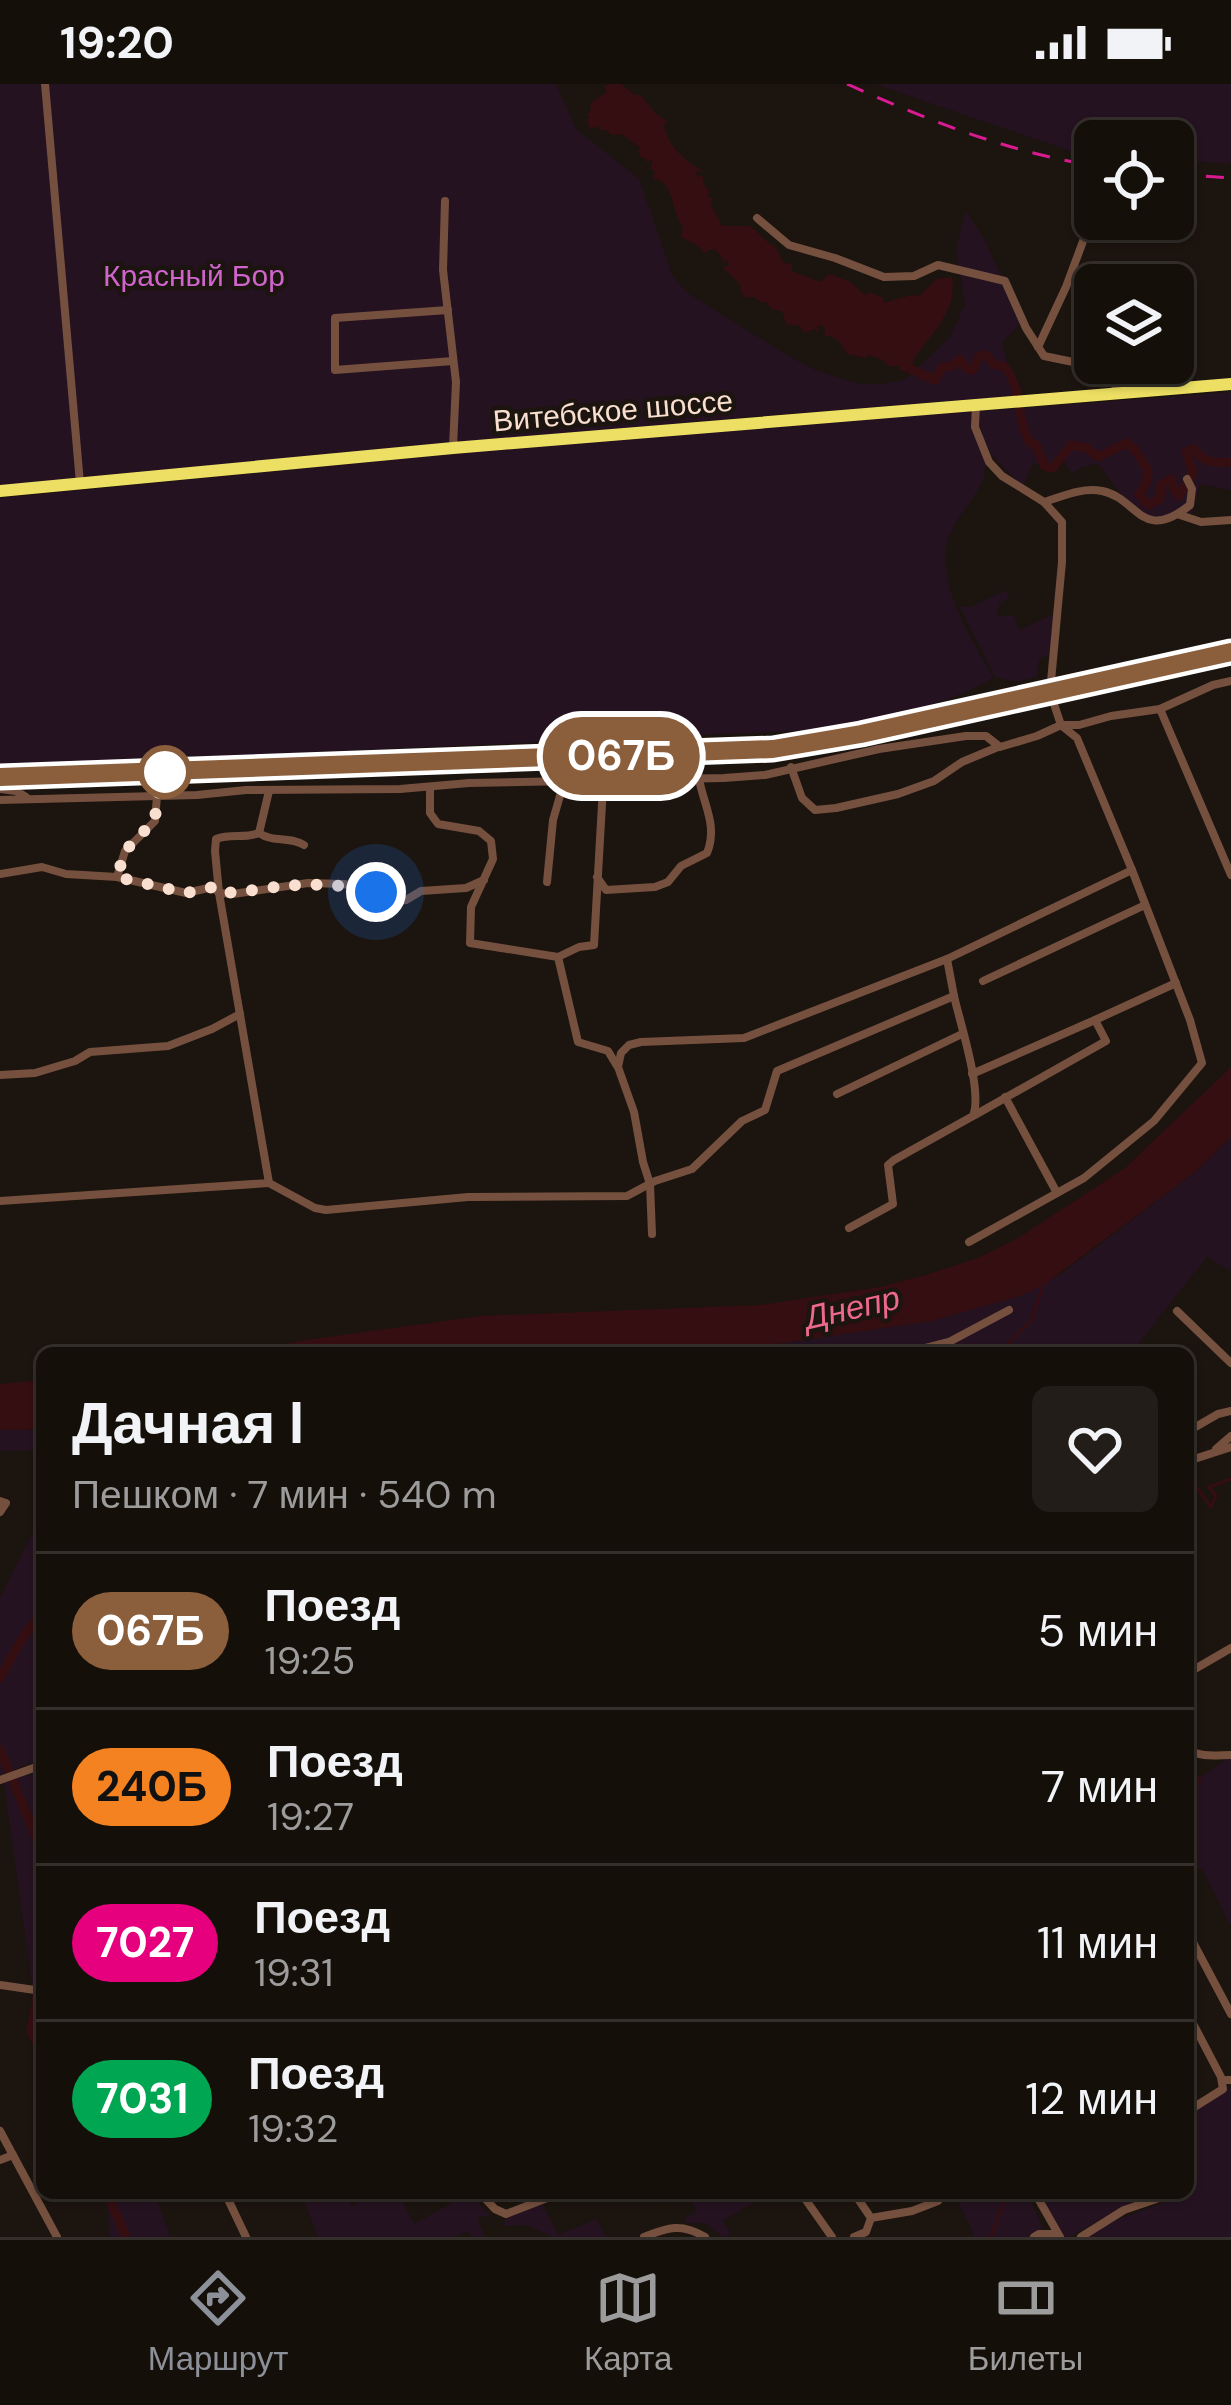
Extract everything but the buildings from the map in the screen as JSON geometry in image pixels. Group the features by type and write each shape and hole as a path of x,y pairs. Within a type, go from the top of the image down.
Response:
{"main road":[{"name":"Витебское шоссе","path":"0,491 453,448 1231,384"}],"street":[{"path":"46,84 80,484"},
{"path":"445,201 442,269 454,362 453,448"},
{"path":"757,218 789,245 884,278 914,276 938,265 1005,281 1044,356 1108,369 1119,394"},
{"path":"1037,348 1083,240"},
{"path":"448,310 334,318 335,370 454,362"},
{"path":"969,1242 1084,1178 1154,1121 1202,1063 1132,870 1077,738 1061,725 1050,691 1063,562 1061,522 1044,502 1002,476 989,462 975,427 983,404"},
{"path":"1044,502 1088,488 1110,491 1145,518 1165,519 1190,506 1192,489 1187,479"},
{"path":"1179,514 1201,522 1231,520"},
{"path":"791,767 802,798 815,810 836,808 934,781 962,762 1061,725 1160,709 1230,682"},
{"path":"1160,709 1231,875"},
{"path":"0,800 699,779 765,775 879,749 966,736 986,736 1000,747"},
{"path":"597,877 606,890 655,887 707,853 712,825 699,779"},
{"path":"430,787 430,813 438,824 478,831 491,841 493,859 471,907 470,944 558,957 594,945 603,792 609,781"},
{"path":"547,882 553,820 564,782"},
{"path":"0,789 28,798"},
{"path":"259,833 269,790"},
{"path":"117,877 125,851 155,820 157,796"},
{"path":"259,833 304,845"},
{"path":"259,833 216,839 219,892 269,1184"},
{"path":"0,874 42,867 186,893 213,887 219,892 245,893 344,884 390,901 406,900 421,891 466,888 484,880"},
{"path":"618,1067 621,1053 641,1042 744,1038 947,959 1132,870"},
{"path":"983,981 1145,905"},
{"path":"558,957 578,1042 608,1051 634,1112 650,1184 652,1234"},
{"path":"947,959 972,1074 974,1116"},
{"path":"972,1074 1175,982"},
{"path":"0,1201 269,1184 326,1210 468,1197 628,1196 692,1169 742,1121 766,1110 777,1071 955,996"},
{"path":"0,1075 35,1072 90,1052 167,1046 240,1014"},
{"path":"849,1228 893,1204 888,1165 893,1160 1106,1041 1095,1021"},
{"path":"837,1094 962,1034"},
{"path":"975,1094 992,1105"},
{"path":"1005,1097 1058,1193"},
{"path":"929,1347 949,1342 1009,1310"},
{"path":"1177,1311 1231,1363"},
{"path":"1194,1428 1231,1411"},
{"path":"1194,1460 1231,1436"},
{"path":"1194,1460 1231,1448"},
{"path":"0,1501 6,1503 0,1512"},
{"path":"1194,1670 1231,1648"},
{"path":"1194,1752 1231,1755"},
{"path":"0,1780 36,1767"},
{"path":"1194,1944 1231,2014"},
{"path":"0,1985 36,1989"},
{"path":"1194,2025 1228,2081 1194,2106"},
{"path":"0,2131 36,2198"},
{"path":"0,2160 13,2155"},
{"path":"37,2199 57,2237"},
{"path":"228,2199 246,2237"},
{"path":"486,2199 506,2214 545,2199"},
{"path":"805,2199 832,2237"},
{"path":"858,2199 871,2218"},
{"path":"1038,2199 1058,2236"},
{"path":"1081,2237 1124,2210 1156,2199"},
{"path":"871,2218 938,2201"},
{"path":"854,2237 866,2232 871,2218"},
{"path":"644,2237 673,2225 705,2237"},
{"path":"1034,2237 1058,2236"}],"green space":[{"name":"Красный Бор","path":"0,84 556,84 576,129 639,179 673,277 689,294 815,370 859,384 906,379 950,337 965,304 956,249 966,210 1022,321 1002,343 1016,396 0,488"},
{"path":"875,84 1231,84 1231,164 1194,161 1194,120 1074,120 1074,151"},
{"path":"1231,392 1231,490 1200,484 1192,514 1151,517 1130,506 1098,464 1072,473 1064,461 1052,471 1033,463 1023,486 992,453 980,423 980,411"},
{"path":"974,407 986,463 974,496 949,536 946,564 960,615 993,678 951,698 816,730 0,766 0,498"},
{"path":"1006,590 1009,598 1000,603 997,616 1014,616 1019,630 1054,614 1051,653 1039,659 1037,677 1016,682 995,677 959,606 970,607"},
{"path":"1231,1137 1231,1271 1207,1257 1136,1347 755,1347 930,1321 1020,1296 1061,1274 1195,1172"},
{"path":"36,1429 36,1450 0,1451 0,1430"},
{"path":"32,1534 36,1536 36,1761 0,1775 0,1598"},
{"path":"1231,1756 1231,1925 1203,1870 1194,1867 1194,1779"},
{"path":"36,1773 36,1985 32,1985 4,1782"},
{"path":"1231,2087 1231,2237 1089,2237 1106,2224 1172,2199 1194,2199 1194,2111"},
{"path":"107,2199 156,2199 170,2237 110,2237"},
{"path":"303,2199 346,2199 352,2206 363,2199 401,2199 414,2224 459,2199 475,2199 490,2216 477,2217 485,2237 472,2237 468,2231 455,2237 318,2237"},
{"path":"692,2199 755,2202 722,2221 731,2234 723,2237 706,2223 686,2223 684,2218 696,2212"},
{"path":"957,2199 1030,2199 1043,2228 1026,2237 974,2235"},
{"path":"1041,2199 1145,2199 1123,2207 1065,2237"},
{"path":"542,2203 558,2235 596,2219 606,2237 553,2237 526,2225 503,2226 506,2218"}],"water":[{"path":"609,84 621,84 641,95 667,121 666,133 674,147 703,172 695,171 703,176 722,226 750,226 774,245 784,263 792,264 792,271 820,282 829,274 849,281 865,295 884,298 883,303 919,296 937,279 952,277 947,311 914,364 906,372 900,365 890,367 868,355 847,354 837,340 824,336 822,325 817,326 819,332 805,333 800,326 786,324 782,311 742,294 740,284 722,267 729,266 728,260 722,265 717,251 704,253 681,237 683,227 669,192 653,178 653,162 641,158 641,148 621,134 612,135 599,126 590,129 590,103 606,93"},
{"name":"Днепр","path":"1231,1067 1231,1137 1195,1172 1045,1284 1020,1296 931,1321 756,1347 267,1347 481,1316 760,1305 880,1287 978,1258 1018,1238 1125,1168"},
{"path":"36,1381 36,1429 0,1430 0,1384"}],"waterway":[{"path":"912,370 935,380 942,367 960,359 973,370 979,356 986,355 1011,376 1026,434 1044,466 1053,468 1071,445 1087,448 1098,457 1127,443 1148,470 1139,494 1148,505 1160,499 1161,485 1171,479 1179,496 1193,473 1186,452 1194,449 1210,462 1231,462"},
{"path":"1004,1347 1031,1321 1045,1280"},
{"path":"1194,1484 1211,1507 1216,1496 1209,1487 1231,1479"},
{"path":"0,1678 36,1621"},
{"path":"0,1750 36,1836"},
{"path":"1194,1772 1200,1781 1194,1788"},
{"path":"36,2001 31,2031 36,2041"},
{"path":"110,2199 126,2237"},
{"path":"991,2237 1005,2199"}],"railway":[{"path":"847,84 968,133 1074,161"},
{"path":"1194,175 1231,178"},
{"path":"0,777 773,749 1231,652"}],"train":[{"name":"067Б","path":"0,777 773,749 1231,652"}],"route":[{"path":"165,772 155,820 125,851 117,877 186,893 213,887 233,894 308,884 344,884 376,892"}]}
